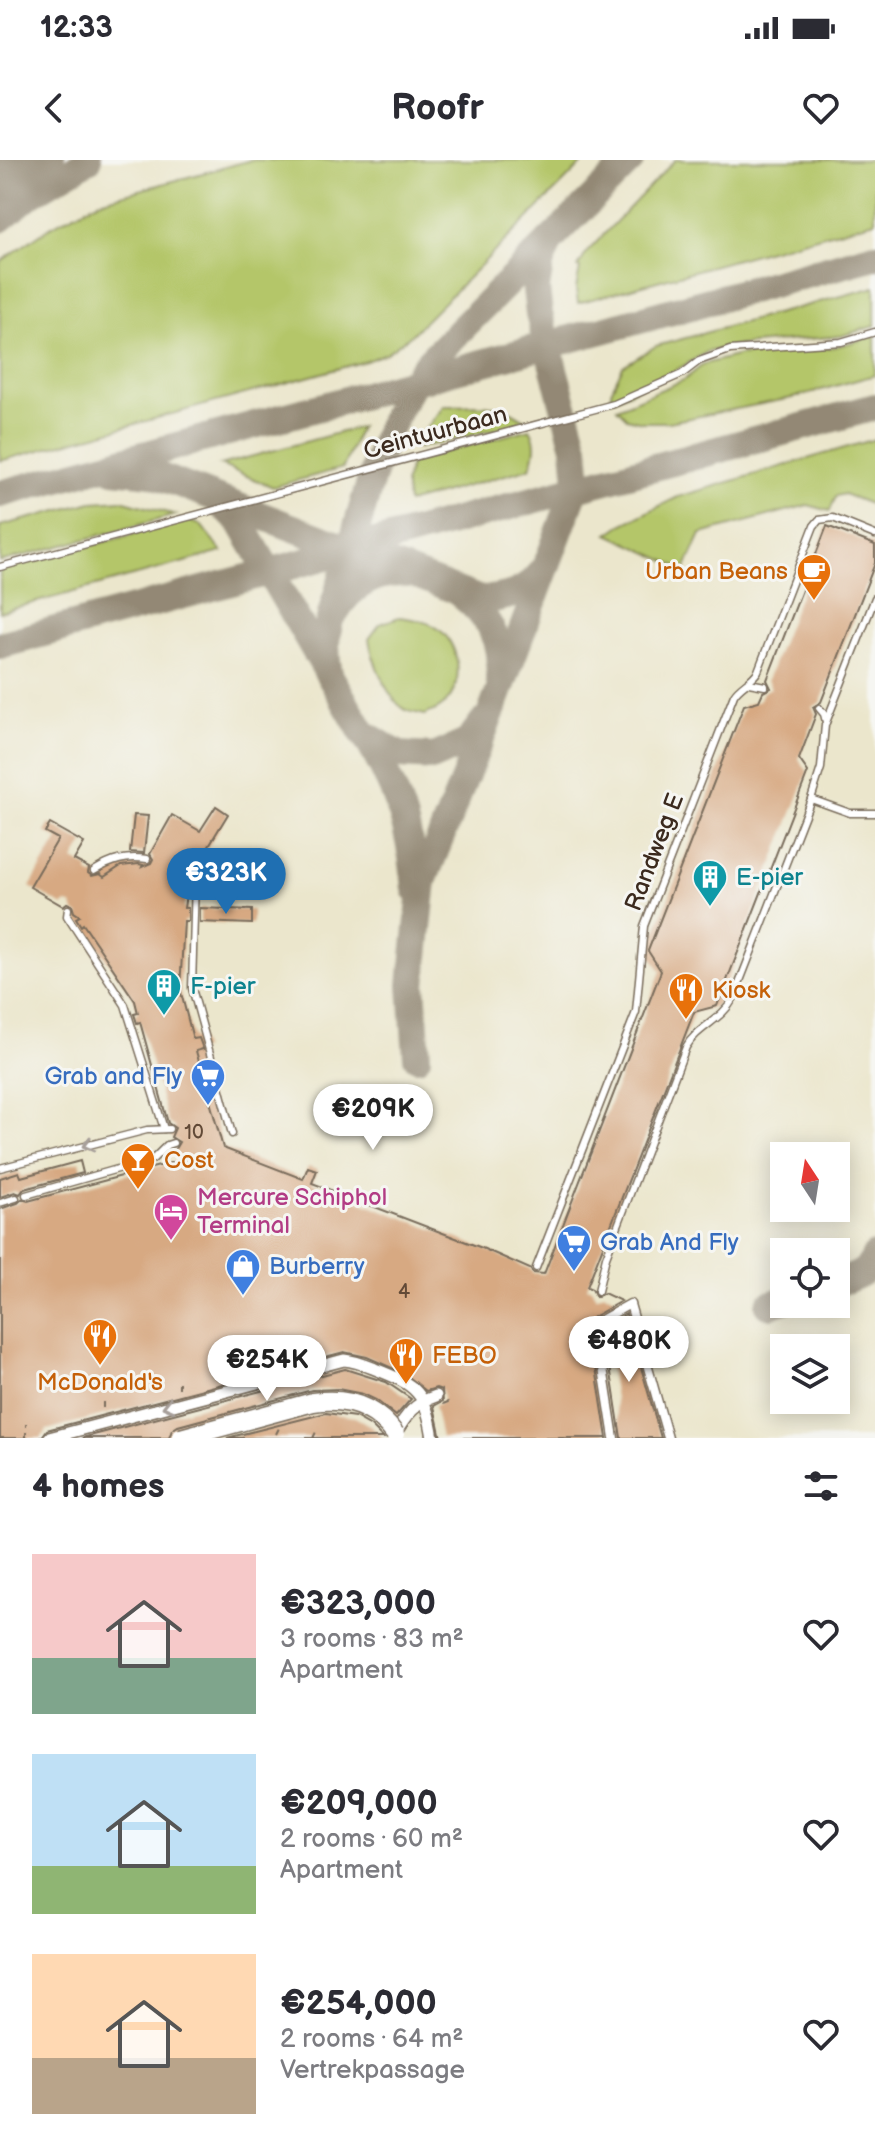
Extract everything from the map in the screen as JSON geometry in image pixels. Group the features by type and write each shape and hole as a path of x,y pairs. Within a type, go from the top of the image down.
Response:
{"main road":[{"path":"181,1438 334,1399 362,1407 387,1430"},
{"path":"217,1438 331,1409 346,1412 387,1430"}],"street":[{"path":"614,1438 596,1323 630,1304 668,1438"},
{"path":"49,1438 344,1360 355,1361 412,1385 423,1400 433,1438"},
{"path":"387,1430 423,1400 436,1396"},
{"path":"387,1430 406,1414"}],"lane":[{"name":"Ceintuurbaan","path":"0,567 614,404 682,374 699,361 730,350 841,342 875,332"},
{"name":"Randweg E","path":"536,1268 634,1029 644,926 734,695 758,671 819,520 833,518 875,535"},
{"path":"598,1291 606,1257 683,1048 722,1015 733,999 811,799 821,768 826,722 875,598"},
{"path":"749,683 765,686"},
{"path":"819,708 826,722"},
{"path":"811,799 850,813 875,813"},
{"path":"94,871 128,857 147,859"},
{"path":"191,875 195,879 192,988 232,1134"},
{"path":"0,1168 147,1130 166,1129 125,1005 67,916 68,909"},
{"path":"26,1195 153,1159 173,1143"},
{"path":"0,1203 16,1198"}],"path":[{"path":"26,1423 26,1438"},
{"path":"313,1438 318,1428"}],"green space":[{"path":"251,160 586,160 412,334 386,353 0,461 0,262 50,227 99,201"},
{"path":"675,160 875,160 875,221 578,303 578,267 587,252"},
{"path":"875,287 875,326 841,336 731,346 707,352 671,373 612,400 611,391 623,366 656,346"},
{"path":"875,336 875,375 792,398 669,422 642,422 627,418 617,408 684,380 704,364 740,355 834,347"},
{"path":"444,406 498,407 526,422 418,448 426,429"},
{"path":"360,427 343,468 273,487 220,465"},
{"path":"530,429 535,448 530,468 408,503 405,482 412,461"},
{"path":"875,439 875,506 844,494 836,496 830,511 808,505 701,534 685,570 608,534 678,497"},
{"path":"121,500 176,515 0,562 0,526 92,502"},
{"path":"186,520 201,525 222,552 0,612 0,570"},
{"path":"399,617 437,628 448,638 456,657 458,668 454,689 440,707 425,715 399,705 382,678 371,647 369,639 380,624"}],"building":[{"path":"827,526 875,545 875,563 821,702 813,707 816,714 799,759 808,772 717,1006 694,1012 587,1287 596,1297 604,1293 621,1301 593,1317 589,1323 607,1438 441,1438 434,1406 443,1401 442,1390 426,1391 404,1373 367,1357 344,1352 47,1430 41,1438 0,1438 0,1209 22,1199 28,1201 178,1161 175,1149 179,1142 171,1137 175,1128 168,1123 140,1022 137,1023 134,1014 138,1013 135,1001 83,924 81,926 76,918 80,916 74,912 72,905 67,903 63,906 30,887 58,839 45,832 50,824 84,843 74,860 89,868 88,873 92,876 100,874 104,877 121,866 139,864 142,867 151,863 153,859 150,854 172,815 200,831 216,806 228,814 194,870 186,873 184,908 188,908 188,921 184,921 180,989 193,1039 199,1038 203,1049 196,1051 223,1148 303,1179 308,1167 317,1170 312,1183 482,1248 533,1273 544,1274 661,971 648,951 744,705 759,701 763,692 771,688 767,680"},
{"path":"134,815 148,816 144,853 130,852"},
{"path":"200,908 252,910 252,924 200,922"},
{"path":"80,1161 83,1173 24,1189 20,1194 15,1192 0,1197 0,1178 19,1172 21,1177"},
{"path":"626,1314 661,1438 621,1438 604,1327"},
{"path":"345,1369 386,1382 411,1399 396,1416 363,1394 338,1389 312,1390 178,1426 169,1438 82,1438"},
{"path":"326,1413 355,1417 383,1438 227,1438"}],"taxiway":[{"path":"0,219 32,193 88,160"},
{"path":"329,674 326,643 334,604 378,459 412,384 428,362 631,160"},
{"path":"417,1057 412,985 423,881 493,708 578,482 575,447 539,314 536,289 540,264 550,240"},
{"path":"0,494 875,256"},
{"path":"0,645 875,407"},
{"path":"113,469 151,473 481,600 517,592 532,583 544,569"},
{"path":"221,504 240,522 363,733 399,755 434,757 468,742 483,722"},
{"path":"336,611 350,594 367,581 387,574 408,574"},
{"path":"460,594 479,611 492,630 499,652 499,678"},
{"path":"366,737 401,810 416,889"},
{"path":"850,1278 864,1271 875,1256"}],"runway":[{"path":"0,168 29,160"}],"place":[{"name":"Urban Beans","path":"814,602"},
{"name":"E-pier","path":"710,908"},
{"name":"F-pier","path":"164,1017"},
{"name":"Kiosk","path":"686,1021"},
{"name":"Grab and Fly","path":"208,1107"},
{"name":"Cost","path":"138,1191"},
{"name":"Mercure Schiphol Terminal","path":"171,1242"},
{"name":"Grab And Fly","path":"574,1273"},
{"name":"Burberry","path":"243,1297"},
{"name":"McDonald's","path":"100,1367"},
{"name":"FEBO","path":"406,1386"}]}
